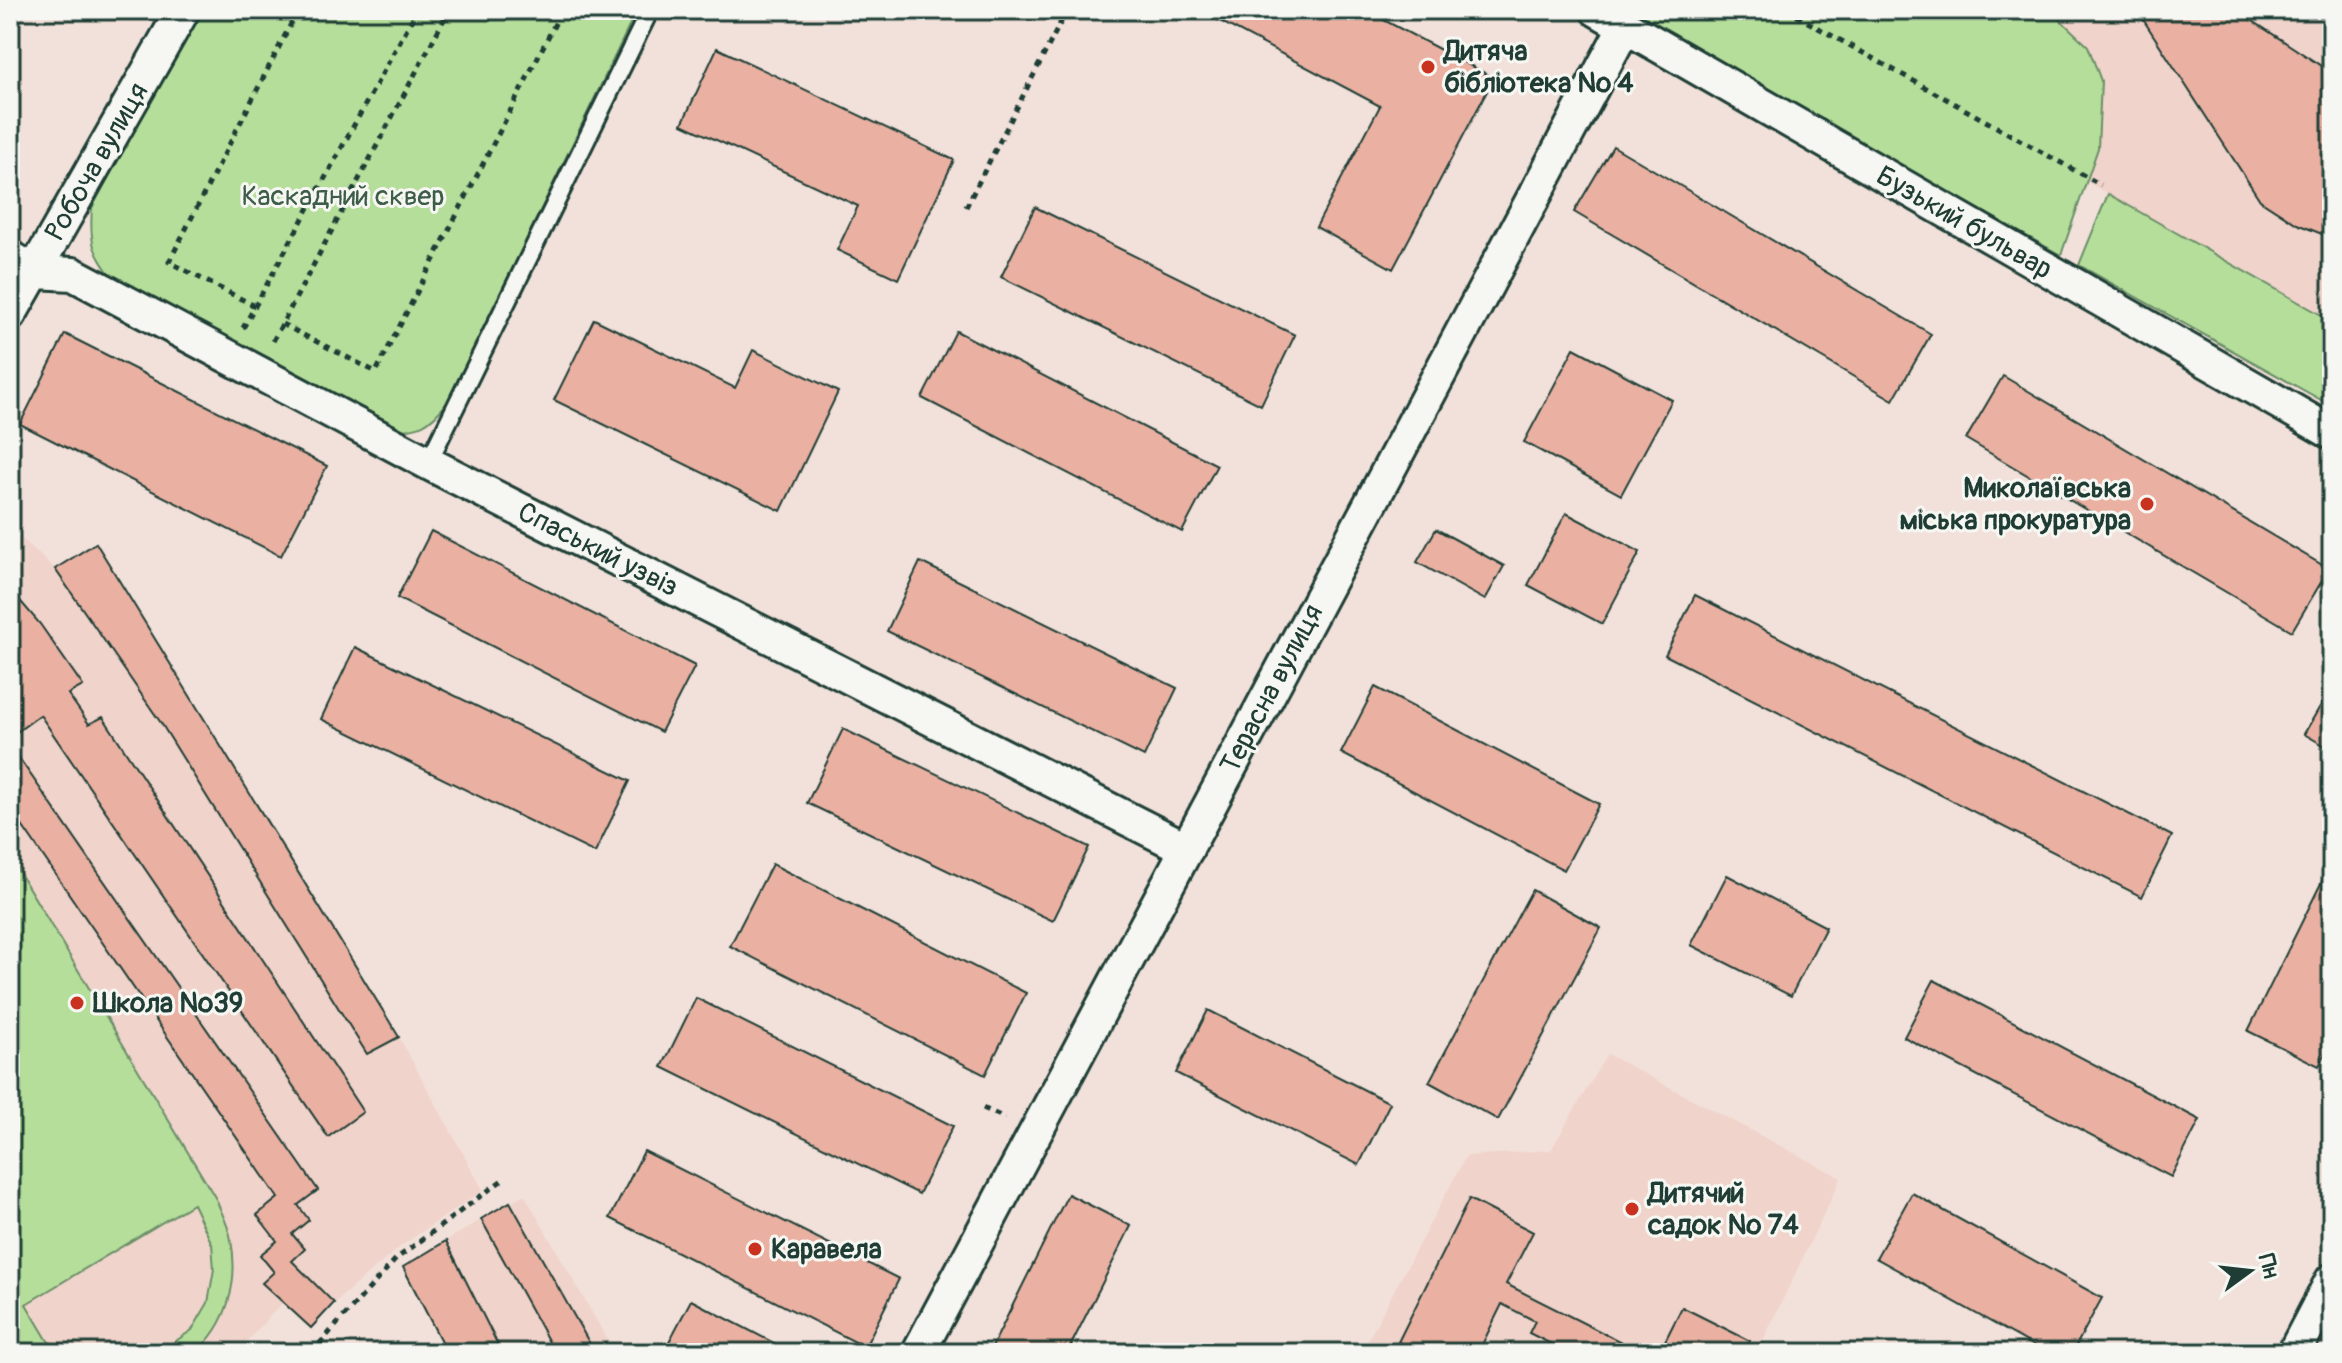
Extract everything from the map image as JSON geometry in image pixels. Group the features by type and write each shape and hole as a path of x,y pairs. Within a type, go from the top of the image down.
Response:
{"street":[{"name":"Робоча вулиця","path":"10,314 22,265 183,10"},
{"name":"Бузький бульвар","path":"1597,10 2332,433"},
{"name":"Терасна вулиця","path":"918,1353 1625,26"},
{"name":"Спаський узвіз","path":"22,265 73,274 428,463 1187,849"},
{"path":"2294,1353 2332,1280"}],"lane":[{"path":"428,463 650,10"}],"path":[{"path":"255,306 169,262 298,10"},
{"path":"240,334 417,10"},
{"path":"269,349 449,10"},
{"path":"282,324 376,372 562,10"},
{"path":"966,207 1067,10"},
{"path":"1786,10 2101,185"},
{"path":"983,1108 1006,1119"},
{"path":"311,1353 396,1259 505,1178"}],"shaded area":[{"path":"2050,10 2332,10 2332,321 2087,182 2098,148"},
{"path":"10,528 55,569 96,543 399,1037 483,1190 401,1246 334,1303 311,1328 282,1303 236,1353 10,1353"},
{"name":"Дитячий садок № 74","path":"1607,1054 1841,1178 1757,1353 1361,1353 1466,1156 1551,1150"},
{"path":"524,1194 615,1353 447,1353 403,1267"}],"green space":[{"name":"Каскадний сквер","path":"199,10 637,10 448,402 423,425 389,431 115,282 98,255 92,240 92,208"},
{"path":"1619,10 2050,10 2088,46 2101,81 2098,148 2061,255"},
{"path":"2108,194 2332,321 2332,406 2079,265"},
{"path":"10,862 16,867 216,1199 227,1224 233,1256 232,1287 216,1329 195,1353 158,1353 192,1330 208,1303 214,1269 212,1244 193,1204 26,1304 48,1341 67,1353 16,1353 10,1342"}],"building":[{"path":"1199,10 1365,10 1494,78 1393,269 1316,227 1380,106"},
{"path":"2137,10 2236,10 2332,73 2332,238 2297,224 2260,200"},
{"path":"717,48 954,160 898,279 837,250 858,206 682,124"},
{"path":"1613,146 1931,334 1893,400 1574,212"},
{"path":"1035,207 1295,335 1261,405 1001,277"},
{"path":"594,319 735,388 753,350 838,392 781,511 554,400"},
{"path":"956,331 1217,465 1182,532 922,398"},
{"path":"65,334 327,466 281,556 20,424"},
{"path":"1574,348 1672,400 1621,495 1524,442"},
{"name":"Миколаївська міська прокуратура","path":"2003,376 2329,569 2292,631 1966,439"},
{"path":"1566,513 1640,552 1602,624 1528,585"},
{"path":"1436,529 1504,566 1485,600 1417,562"},
{"path":"431,531 695,666 661,732 397,598"},
{"path":"96,543 399,1037 367,1054 161,723 55,569"},
{"path":"920,562 1177,688 1144,757 887,631"},
{"path":"10,589 40,624 83,686 68,694 89,724 103,717 363,1112 328,1137 40,715 10,737"},
{"path":"1695,595 2172,836 2142,897 1665,655"},
{"path":"355,647 630,781 595,853 321,719"},
{"path":"2332,686 2332,750 2304,734"},
{"path":"1375,687 1599,804 1564,870 1341,753"},
{"path":"843,729 1089,847 1053,921 807,803"},
{"path":"10,745 318,1190 298,1205 309,1220 292,1234 305,1249 292,1261 334,1303 311,1328 262,1283 274,1272 260,1255 277,1241 257,1215 278,1198 10,808"},
{"path":"2332,861 2332,1041 2319,1066 2248,1031"},
{"path":"772,864 1026,993 985,1075 730,946"},
{"path":"1727,875 1826,927 1791,996 1691,945"},
{"path":"1532,890 1601,928 1498,1120 1429,1082"},
{"path":"1934,980 2200,1120 2171,1177 1904,1037"},
{"path":"696,998 953,1126 919,1194 662,1067"},
{"path":"1208,1010 1390,1103 1359,1165 1176,1073"},
{"name":"Каравела","path":"644,1151 899,1279 865,1347 610,1218"},
{"path":"1912,1193 2102,1298 2072,1353 2047,1353 1876,1258"},
{"path":"1068,1194 1131,1226 1067,1353 989,1353"},
{"path":"1469,1199 1533,1232 1506,1284 1643,1353 1569,1353 1529,1333 1535,1321 1502,1304 1478,1353 1421,1353 1398,1342"},
{"path":"510,1202 595,1353 555,1353 481,1219"},
{"path":"446,1241 502,1353 447,1353 403,1267"},
{"path":"691,1300 793,1353 663,1353"},
{"path":"1682,1307 1750,1341 1744,1353 1659,1353"}],"place":[{"name":"Дитяча бібліотека № 4","path":"1428,67"},
{"name":"Миколаївська міська прокуратура","path":"2147,504"},
{"name":"Школа №39","path":"77,1003"},
{"name":"Дитячий садок № 74","path":"1632,1209"},
{"name":"Каравела","path":"755,1249"}]}
